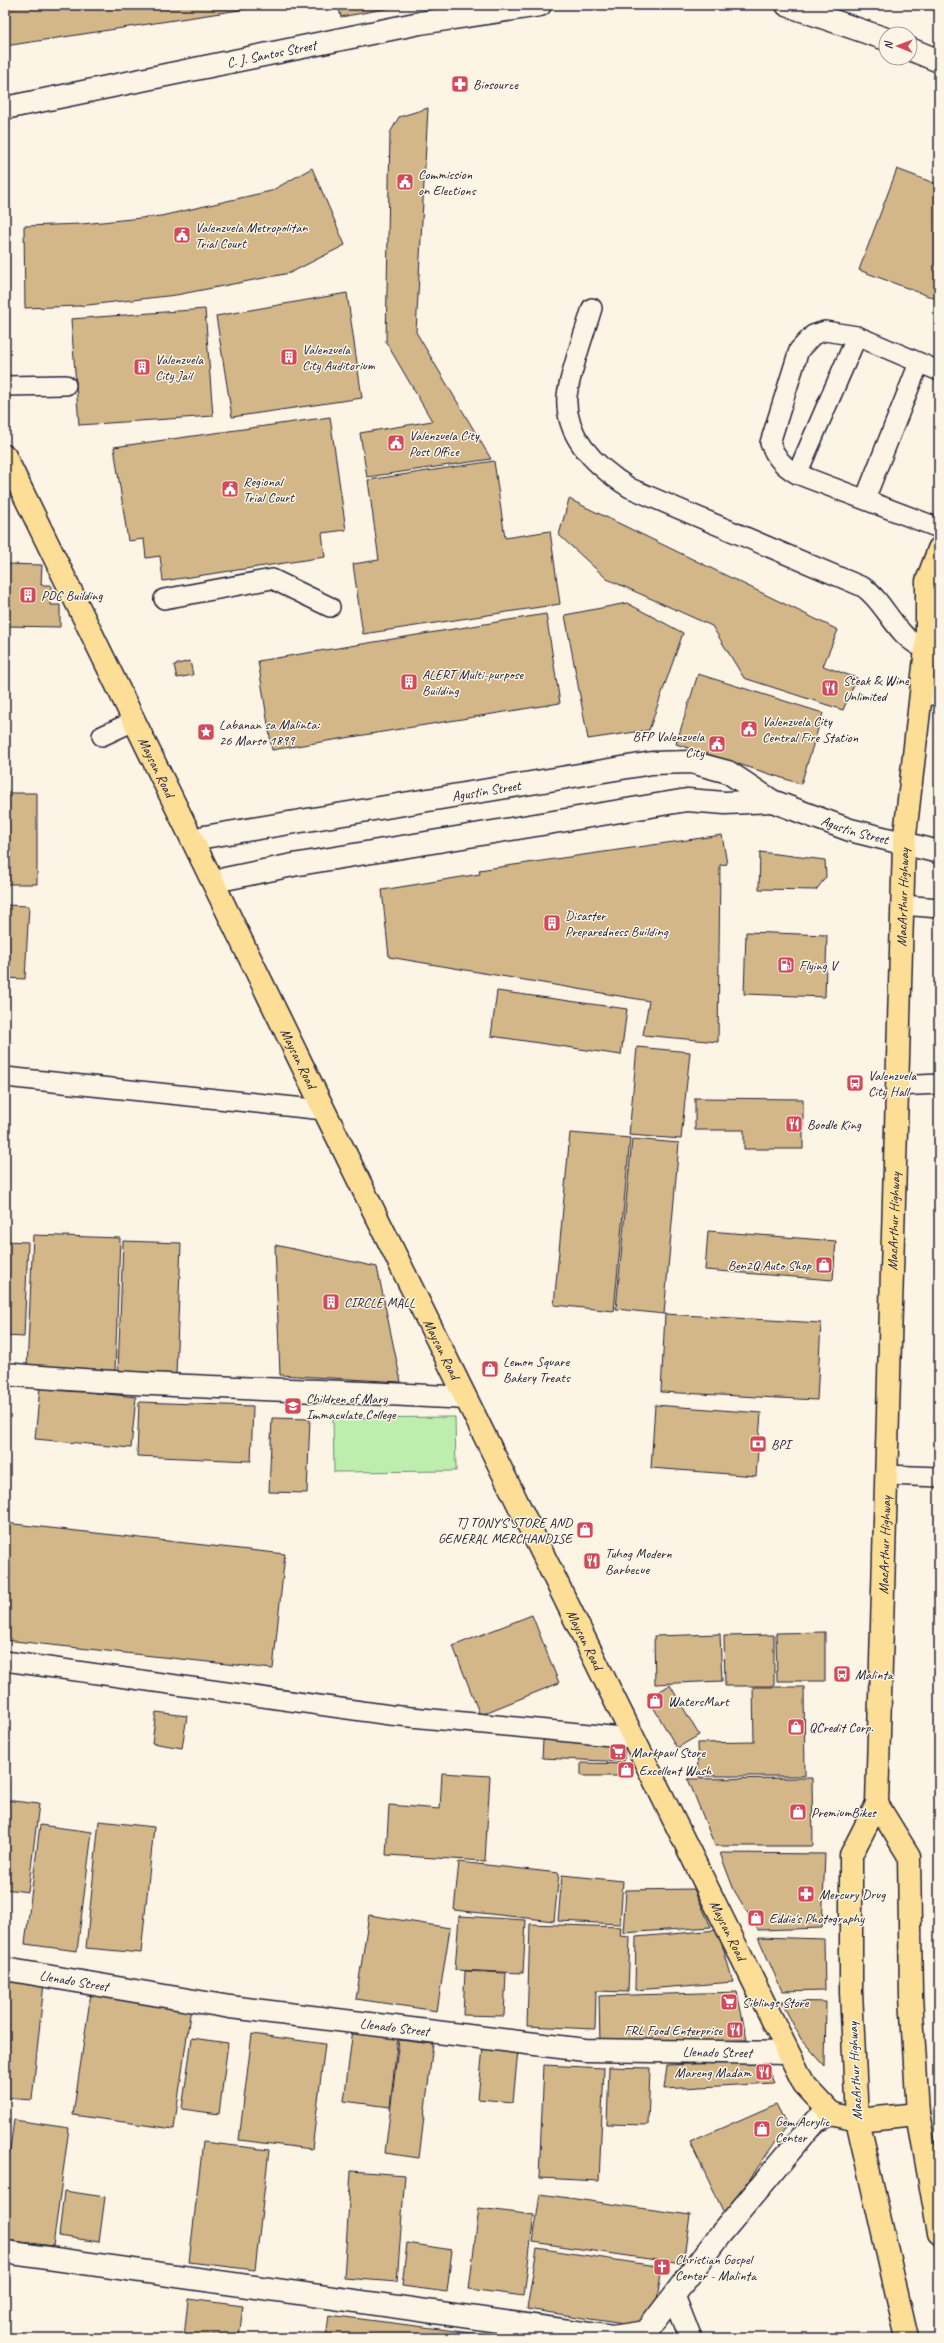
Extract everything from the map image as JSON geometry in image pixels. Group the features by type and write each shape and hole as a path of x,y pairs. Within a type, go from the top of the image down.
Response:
{"main road":[{"name":"Maysan Road","path":"5,456 134,721 198,838 219,880 324,1110 787,2053 804,2084 832,2114"},
{"name":"MacArthur Highway","path":"907,2338 857,2120 851,1991 851,1855 877,1804 904,844 929,695 930,639 927,581 939,549"},
{"path":"877,1804 910,1856 911,1996 918,2114 939,2233"},
{"path":"832,2114 857,2120 918,2114"}],"street":[{"name":"C. J. Santos Street","path":"5,108 420,24 540,5"},
{"path":"786,5 878,36"},
{"path":"918,52 939,60"},
{"name":"Agustin Street","path":"198,838 652,763 691,762 728,772 772,801 850,830 939,852"},
{"name":"Agustin Street","path":"219,880 301,864 687,800 725,803 772,801"},
{"path":"5,1374 88,1381 465,1398"},
{"name":"Llenado Street","path":"5,1969 230,2007 585,2050 787,2053"},
{"path":"5,2252 612,2337 646,2332 719,2236 815,2121 832,2114"},
{"path":"674,2297 690,2338"}],"lane":[{"path":"592,308 567,396 572,424 585,451 594,462 605,472 630,488 863,587 876,598 902,634 912,642 930,639"},
{"path":"939,371 857,336 825,331 813,335 799,350 770,443 774,455 785,467 797,474 939,528"},
{"path":"797,474 857,336"},
{"path":"865,500 919,363"},
{"path":"5,386 66,385"},
{"path":"164,599 272,579 330,607"},
{"path":"102,736 134,721"},
{"path":"902,905 939,908"},
{"path":"5,1077 324,1110"},
{"path":"896,1086 939,1084"},
{"path":"886,1475 939,1477"},
{"path":"5,1661 390,1715 632,1738"}],"green space":[{"path":"455,1417 456,1471 334,1472 333,1418"}],"building":[{"path":"5,5 272,5 5,46"},
{"path":"338,5 406,5 341,17"},
{"path":"428,108 416,332 491,459 367,477 360,433 432,421 386,342 390,133 399,117"},
{"name":"Valenzuela Metropolitan Trial Court","path":"312,168 345,245 290,273 176,295 79,306 25,308 24,226 82,224 161,216 271,191"},
{"path":"897,169 939,185 939,300 859,270"},
{"name":"Valenzuela City Auditorium","path":"347,293 362,398 232,417 216,316"},
{"name":"Valenzuela City Jail","path":"205,309 213,416 79,425 71,319"},
{"name":"Regional Trial Court","path":"330,417 346,530 322,533 325,557 163,581 160,556 146,558 144,539 128,541 114,447"},
{"path":"494,461 505,538 550,531 560,604 363,634 353,564 379,560 368,480"},
{"path":"569,499 838,630 823,666 857,678 843,710 744,678 712,626 607,579 559,535"},
{"name":"PDC Building","path":"5,564 42,565 41,585 51,585 51,605 60,605 60,627 5,626"},
{"path":"627,603 683,633 649,730 588,739 565,615"},
{"name":"ALERT Multi-purpose Building","path":"546,614 560,703 272,750 258,661"},
{"path":"190,661 193,675 177,678 174,665"},
{"name":"Valenzuela City Central Fire Station","path":"698,674 823,713 801,784 676,744"},
{"path":"5,793 37,793 37,884 5,884"},
{"name":"Disaster Preparedness Building","path":"722,835 727,864 720,865 718,1042 643,1035 649,1001 389,957 382,890 480,874 479,870"},
{"path":"760,852 825,860 826,877 816,890 759,889"},
{"path":"5,905 29,906 25,979 5,978"},
{"name":"Flying V","path":"746,932 827,935 825,997 744,994"},
{"path":"497,991 627,1009 621,1055 491,1036"},
{"path":"637,1047 690,1052 681,1139 629,1135"},
{"path":"695,1098 803,1099 803,1149 744,1149 744,1130 695,1130"},
{"path":"570,1133 630,1138 614,1311 554,1305"},
{"path":"632,1139 679,1143 664,1314 616,1309"},
{"path":"708,1231 836,1241 833,1280 705,1270"},
{"path":"33,1235 120,1238 115,1372 27,1369"},
{"path":"5,1241 28,1242 24,1337 5,1336"},
{"path":"123,1241 181,1243 176,1374 118,1372"},
{"name":"CIRCLE MALL","path":"275,1245 377,1267 401,1382 280,1375"},
{"path":"665,1314 821,1323 817,1400 661,1392"},
{"path":"40,1387 136,1397 131,1448 35,1439"},
{"path":"139,1402 253,1406 251,1461 137,1456"},
{"path":"655,1405 761,1413 756,1476 651,1468"},
{"path":"272,1418 310,1419 307,1493 269,1492"},
{"path":"5,1523 285,1554 273,1669 5,1640"},
{"path":"532,1615 559,1683 480,1715 453,1646"},
{"path":"825,1632 825,1681 777,1681 776,1633"},
{"path":"720,1634 722,1681 655,1684 654,1636"},
{"path":"774,1635 774,1686 725,1686 724,1636"},
{"path":"670,1685 699,1735 677,1748 648,1698"},
{"path":"753,1687 804,1687 805,1776 698,1776 697,1743 754,1742"},
{"path":"156,1712 187,1716 182,1748 152,1743"},
{"path":"543,1740 625,1743 624,1762 542,1758"},
{"path":"581,1763 629,1764 629,1776 581,1776"},
{"path":"442,1773 490,1776 485,1861 386,1855 389,1805 440,1809"},
{"path":"812,1778 813,1846 715,1846 688,1779"},
{"path":"5,1800 39,1804 28,1892 5,1889"},
{"path":"99,1821 154,1827 141,1953 86,1948"},
{"path":"40,1825 92,1832 77,1951 25,1944"},
{"path":"720,1853 825,1854 822,1928 758,1930 734,1890"},
{"path":"459,1862 559,1873 554,1921 454,1910"},
{"path":"562,1875 623,1881 620,1924 558,1921"},
{"path":"694,1889 711,1927 623,1933 626,1890"},
{"path":"369,1915 450,1928 437,2011 356,1999"},
{"path":"459,1916 526,1920 523,1973 455,1970"},
{"path":"530,1924 621,1927 620,1936 630,1937 628,1992 596,1991 595,2029 527,2026"},
{"path":"718,1930 733,1982 635,1990 636,1937"},
{"path":"758,1937 824,1939 825,1990 782,1991"},
{"path":"465,1971 506,1973 504,2016 463,2015"},
{"path":"5,1979 44,1983 32,2100 5,2098"},
{"path":"737,1992 747,2040 600,2044 599,1996"},
{"path":"91,1993 191,2007 174,2129 73,2115"},
{"path":"781,2001 826,2002 825,2066 801,2039"},
{"path":"353,2029 398,2035 390,2107 344,2101"},
{"path":"252,2034 325,2044 312,2149 239,2140"},
{"path":"192,2038 228,2043 219,2114 182,2109"},
{"path":"399,2040 433,2044 419,2158 385,2153"},
{"path":"483,2047 518,2050 513,2102 478,2099"},
{"path":"765,2061 774,2083 664,2089 667,2065"},
{"path":"544,2065 604,2068 599,2181 539,2178"},
{"path":"609,2067 650,2068 648,2125 607,2124"},
{"path":"776,2104 787,2125 725,2215 690,2142"},
{"path":"5,2111 8,2112 5,2138"},
{"path":"14,2120 69,2128 53,2246 5,2240 5,2186"},
{"path":"203,2142 269,2150 255,2270 189,2262"},
{"path":"351,2171 405,2175 397,2282 344,2278"},
{"path":"64,2191 105,2197 99,2242 59,2236"},
{"path":"540,2194 690,2215 683,2264 533,2242"},
{"path":"479,2208 534,2215 524,2296 469,2289"},
{"path":"407,2243 452,2250 447,2292 402,2286"},
{"path":"537,2248 662,2267 656,2306 636,2326 527,2309"},
{"path":"188,2299 243,2306 239,2338 184,2338"},
{"path":"329,2315 511,2338 326,2338"}],"place":[{"name":"Biosource","path":"460,84"},
{"name":"Commission on Elections","path":"405,182"},
{"name":"Valenzuela Metropolitan Trial Court","path":"182,235"},
{"name":"Valenzuela City Auditorium","path":"289,357"},
{"name":"Valenzuela City Jail","path":"142,367"},
{"name":"Valenzuela City Post Office","path":"396,443"},
{"name":"Regional Trial Court","path":"230,489"},
{"name":"PDC Building","path":"28,595"},
{"name":"ALERT Multi-purpose Building","path":"409,682"},
{"name":"Steak & Wine Unlimited","path":"830,688"},
{"name":"Valenzuela City Central Fire Station","path":"749,729"},
{"name":"Labanan sa Malinta: 26 Marso 1899","path":"206,732"},
{"name":"BFP Valenzuela City","path":"717,744"},
{"name":"Disaster Preparedness Building","path":"552,923"},
{"name":"Flying V","path":"786,965"},
{"name":"Valenzuela City Hall","path":"855,1083"},
{"name":"Boodle King","path":"794,1124"},
{"name":"Ben2Q Auto Shop","path":"824,1265"},
{"name":"CIRCLE MALL","path":"331,1302"},
{"name":"Lemon Square Bakery Treats","path":"490,1369"},
{"name":"Children of Mary Immaculate College","path":"293,1406"},
{"name":"BPI","path":"758,1444"},
{"name":"TJ TONY'S STORE AND GENERAL MERCHANDISE","path":"585,1530"},
{"name":"Tuhog Modern Barbecue","path":"592,1561"},
{"name":"Malinta","path":"842,1674"},
{"name":"WatersMart","path":"655,1701"},
{"name":"QCredit Corp.","path":"796,1727"},
{"name":"Markpaul Store","path":"618,1752"},
{"name":"Excellent Wash","path":"626,1770"},
{"name":"PremiumBikes","path":"798,1812"},
{"name":"Mercury Drug","path":"806,1894"},
{"name":"Eddie's Photography","path":"756,1918"},
{"name":"Siblings Store","path":"729,2002"},
{"name":"FRL Food Enterprise","path":"735,2030"},
{"name":"Mareng Madam","path":"764,2072"},
{"name":"Gem Acrylic Center","path":"762,2129"},
{"name":"Christian Gospel Center - Malinta","path":"662,2267"}]}
